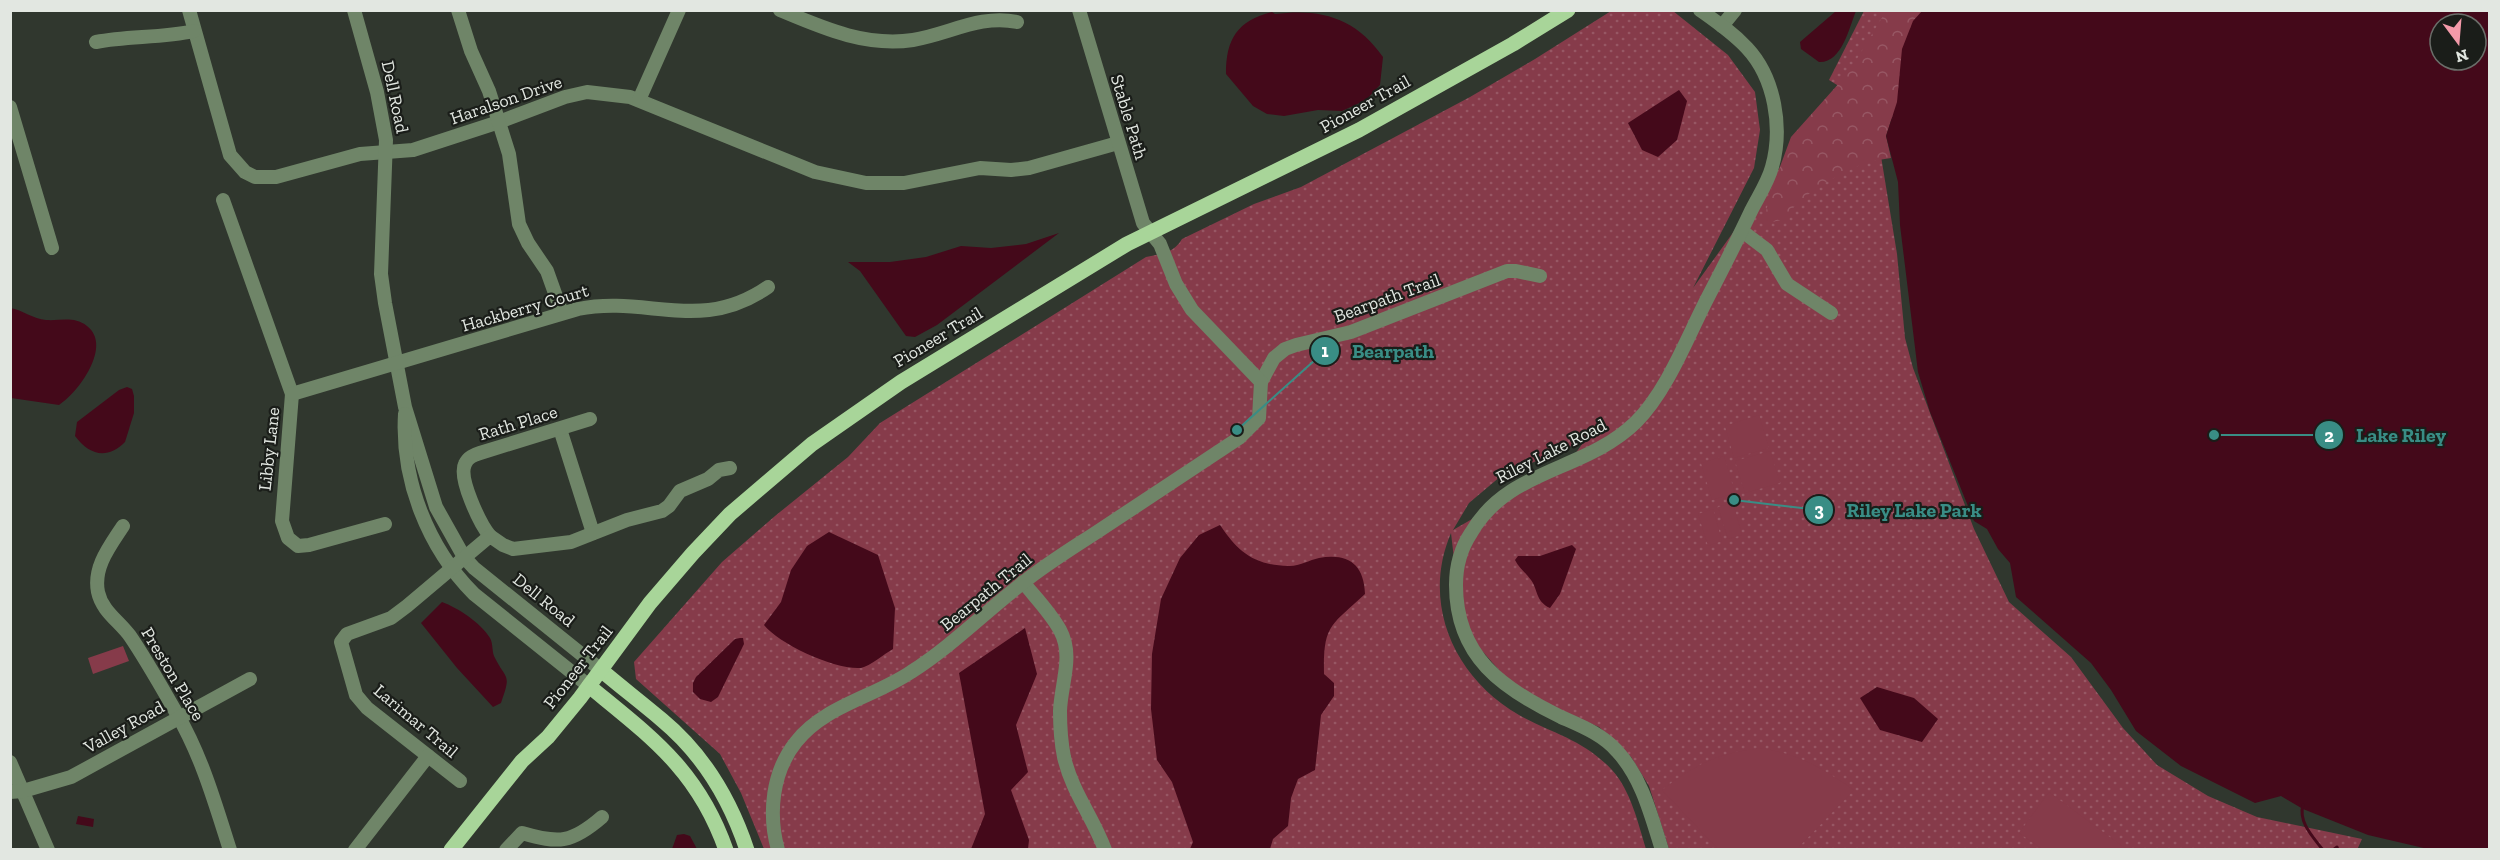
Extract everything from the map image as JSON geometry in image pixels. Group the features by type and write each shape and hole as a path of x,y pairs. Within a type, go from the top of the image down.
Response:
{"main road":[{"name":"Pioneer Trail","path":"451,849 522,761 548,737 650,603 693,553 730,514 812,444 901,382 1150,232 1341,140 1522,39 1568,10"},
{"name":"Dell Road","path":"601,670 663,720 696,754 732,810 747,849"},
{"name":"Dell Road","path":"589,686 675,759 706,803 726,849"}],"street":[{"name":"Haralson Drive","path":"189,10 230,155 245,172 265,179 360,153 413,150 499,122 565,97 587,92 617,94 639,100 815,172 866,183 912,182 980,168 1011,170 1029,168 1118,143"},
{"name":"Dell Road","path":"354,10 377,92 386,140 381,274 405,407 436,507 464,557 601,670"},
{"path":"458,10 471,51 489,91 509,154 519,224 554,284 562,313"},
{"path":"639,100 679,10"},
{"path":"780,10 847,36 891,42 914,40 992,19 1017,22"},
{"name":"Stable Path","path":"1079,10 1143,223 1150,232"},
{"name":"Riley Lake Road","path":"1662,849 1640,786 1630,767 1617,751 1597,735 1539,706 1501,682 1484,667 1471,649 1462,628 1457,606 1459,562 1466,540 1492,504 1510,490 1602,448 1638,420 1664,383 1772,168 1778,128 1772,96 1764,73 1748,49 1700,10"},
{"path":"1722,26 1736,10"},
{"path":"96,42 122,37 166,36 194,32"},
{"path":"10,107 52,248"},
{"name":"Libby Lane","path":"223,200 292,394 282,501 282,521 288,538 298,546 309,545 385,524"},
{"path":"1742,231 1767,250 1787,284 1831,313"},
{"path":"1150,232 1160,244 1176,284 1192,310 1261,382"},
{"name":"Bearpath Trail","path":"778,849 772,826 772,804 776,782 794,743 809,727 826,715 878,691 909,673 957,639 1023,582 1239,438 1259,418 1261,382 1274,358 1296,345 1351,332 1507,271 1540,276"},
{"name":"Hackberry Court","path":"292,394 562,313 606,304 693,312 737,304 768,287"},
{"name":"Dell Road","path":"405,407 404,430 417,503 430,534 451,568 474,594 589,686"},
{"name":"Rath Place","path":"490,536 478,518 463,473 466,462 471,456 590,419"},
{"path":"560,429 593,533"},
{"path":"451,568 490,536 503,545 523,549 571,542 662,511 669,506 680,491 708,479 719,470 730,468"},
{"name":"Preston Place","path":"123,526 99,566 98,594 104,606 128,633 179,717 204,766 230,849"},
{"name":"Larimar Trail","path":"451,568 391,618 347,634 341,642 356,695 367,708 460,782"},
{"path":"1023,582 1053,619 1065,644 1067,658 1060,710 1064,757 1080,802 1100,835 1105,849"},
{"name":"Valley Road","path":"17,791 71,777 250,679"},
{"path":"355,849 428,756"},
{"path":"10,762 17,791 48,849"},
{"path":"506,849 522,833 548,841 566,840 584,832 602,817"}],"green space":[{"path":"1611,11 1673,11 1728,55 1755,92 1760,130 1754,168 1693,288 1818,115 1879,144 1897,254 1905,338 1913,368 1974,529 2009,602 2071,657 2123,728 2157,765 2208,796 2257,817 2362,839 2357,850 1669,849 1649,786 1631,757 1599,727 1520,694 1462,628 1451,533 1443,559 1440,586 1442,612 1449,636 1461,660 1477,681 1496,699 1519,715 1579,744 1612,770 1629,797 1646,849 764,849 741,793 720,754 636,679 634,662 722,562 848,457 880,423 1146,257 1167,252 1179,244 1182,239 1254,204 1301,187 1470,97","holes":["1585,440 1568,464 1453,530 1469,503 1501,476"]},
{"path":"1864,11 1945,11 1892,119 1829,80"},
{"path":"1886,11 1922,11 1913,21 1902,49 1897,102 1886,136 1891,158 1866,162 1818,186 1794,207 1785,219 1763,224 1771,191 1791,137 1849,72"},
{"path":"1759,415 1769,448 1734,458 1725,426"},
{"path":"1770,451 1780,483 1745,493 1735,461"},
{"path":"1724,456 1735,493 1712,500 1701,463"},
{"path":"1733,503 1742,535 1728,539 1718,507"},
{"path":"1713,509 1722,541 1708,546 1698,514"},
{"path":"123,646 129,661 93,674 88,658"},
{"path":"1761,748 1788,754 1810,763 1854,790 1797,849 1718,849 1662,790 1685,773 1708,761 1732,753"},
{"path":"2049,792 2126,849 2042,849 2019,833"}],"shaded area":[{"path":"1836,11 1856,11 1839,51 1827,61 1819,62 1801,49 1800,42"},
{"path":"1922,11 2489,11 2489,849 2428,849 2368,835 2303,809 2281,796 2255,803 2181,766 2136,731 2091,663 2016,597 2010,563 1998,549 1987,529 1974,521 1930,412 1918,372 1900,225 1898,182 1886,136 1897,102 1902,49 1913,21"},
{"path":"1272,12 1275,14 1322,15 1349,25 1361,33 1383,57 1380,85 1366,100 1342,111 1318,110 1284,116 1267,114 1253,106 1226,74 1228,51 1231,41 1242,26"},
{"path":"1679,90 1687,101 1677,140 1658,157 1642,150 1628,123"},
{"path":"1059,233 937,325 915,337 906,336 860,271 848,262 890,262 926,257 961,246 991,248 1026,244"},
{"path":"10,308 41,319 77,321 87,326 94,335 95,357 90,368 75,390 59,405 11,398"},
{"path":"127,387 132,389 134,396 134,413 125,442 118,448 105,453 92,451 75,436 77,422 119,390"},
{"path":"1220,525 1240,550 1256,560 1292,566 1319,558 1338,557 1346,559 1358,568 1364,584 1365,594 1337,620 1328,635 1325,645 1324,674 1334,683 1334,696 1321,715 1315,770 1298,779 1291,798 1288,826 1273,839 1270,849 1190,849 1193,842 1172,782 1157,760 1151,709 1152,654 1161,599 1180,558 1199,535"},
{"path":"829,532 878,555 895,608 893,649 865,667 850,668 808,654 782,640 764,625 781,602 791,570 807,546"},
{"path":"1572,545 1576,549 1560,594 1550,608 1539,598 1531,580 1515,560 1518,556 1540,556"},
{"path":"442,602 468,616 481,626 490,638 494,656 507,681 501,703 493,707 457,668 421,623"},
{"path":"1025,628 1037,674 1016,725 1028,772 1011,790 1029,840 1028,849 971,849 985,814 959,673"},
{"path":"743,638 744,644 718,697 711,702 700,699 693,692 696,677 735,639"},
{"path":"1877,687 1914,698 1938,719 1922,742 1880,730 1860,698"},
{"path":"78,816 94,819 93,827 76,824"},
{"path":"677,835 690,836 697,849 672,849"}],"waterway":[{"path":"2303,805 2304,823 2323,850"},
{"path":"2333,850 2337,847 2338,850"}],"place":[{"name":"Bearpath","path":"1237,430"},
{"name":"Lake Riley","path":"2214,435"},
{"name":"Riley Lake Park","path":"1734,500"}]}
